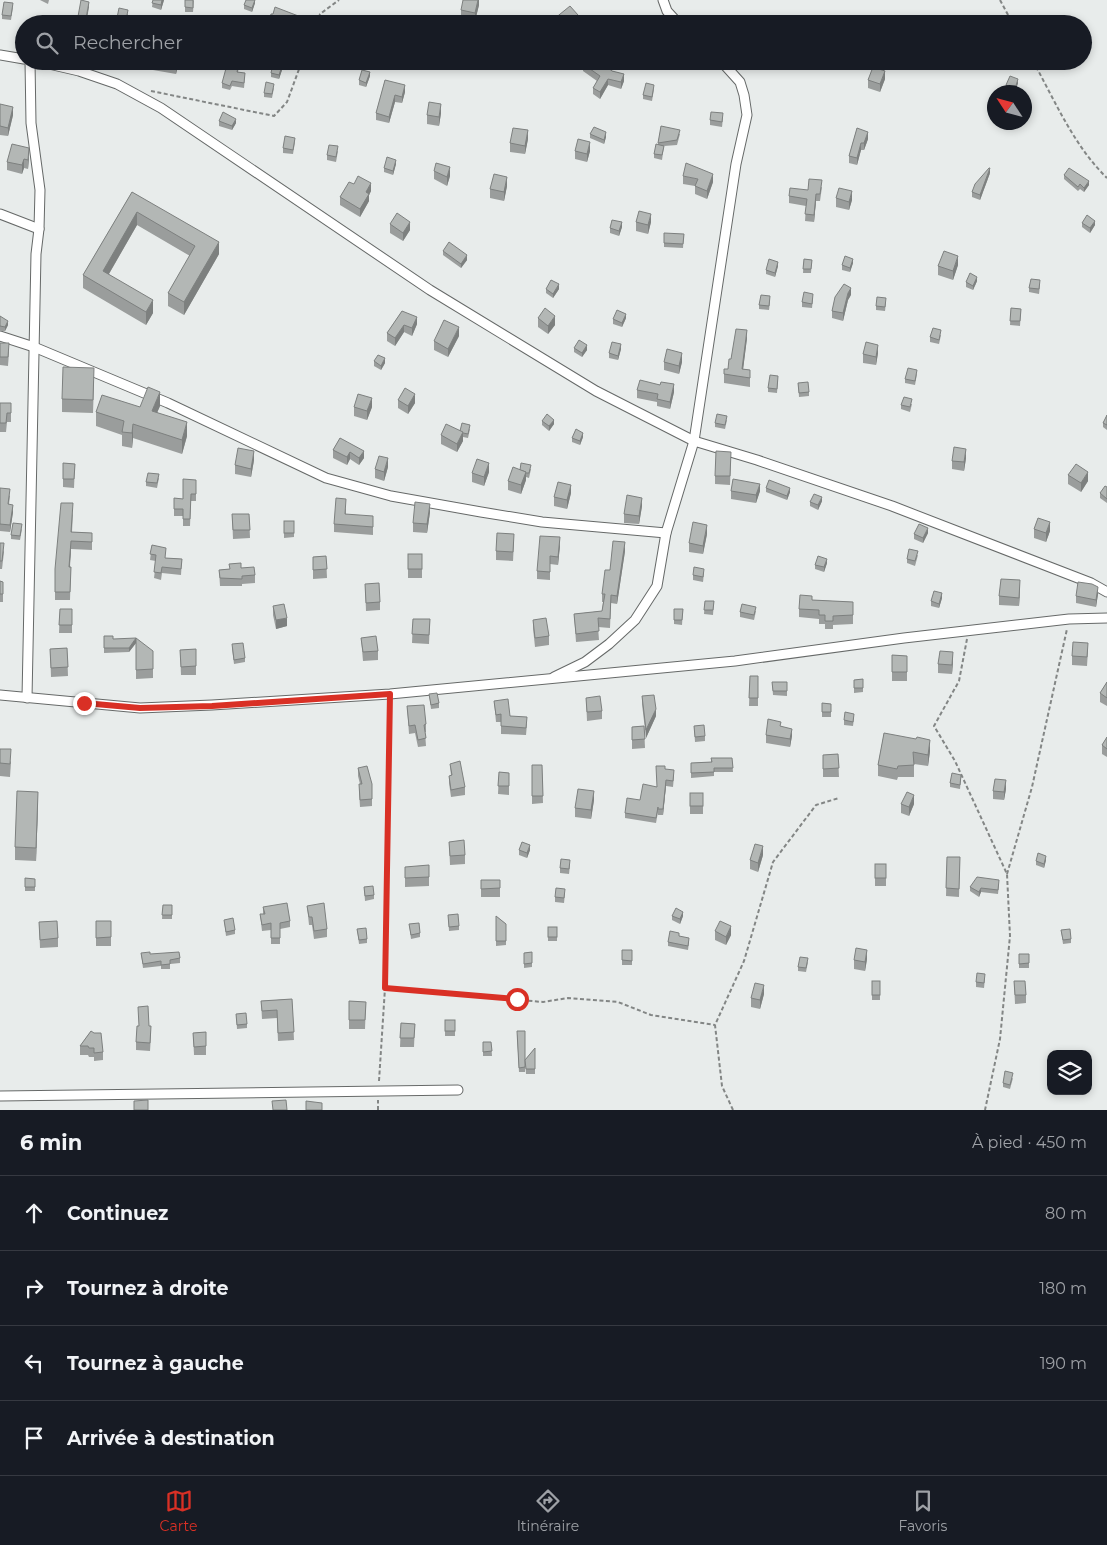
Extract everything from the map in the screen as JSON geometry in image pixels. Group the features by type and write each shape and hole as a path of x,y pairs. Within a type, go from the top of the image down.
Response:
{"street":[{"path":"663,0 666,11 670,15"},
{"path":"0,55 15,58"},
{"path":"27,698 36,254 40,190 31,123 30,70"},
{"path":"75,70 117,84 161,108 454,305 596,391 694,441 757,460 892,506 1092,583 1107,592"},
{"path":"546,680 585,662 609,644 635,620 657,586 666,534 694,441 736,164 747,115 740,82 729,70"},
{"path":"0,214 39,229"},
{"path":"0,336 34,347 168,402 326,478 391,496 481,512 542,522 666,534"},
{"path":"0,695 140,708 212,706 390,694 736,661 1069,620 1107,618"},
{"path":"0,1096 458,1090"}],"path":[{"path":"320,15 339,0"},
{"path":"1000,0 1008,15"},
{"path":"144,90 274,116 287,102 299,70"},
{"path":"1038,70 1073,136 1095,166 1107,178"},
{"path":"984,1110 1000,1039 1010,946 1007,874 1032,787 1069,620"},
{"path":"969,632 960,681 934,726 955,761 1007,874"},
{"path":"378,1110 385,988 390,694"},
{"path":"733,1110 722,1086 715,1025 744,961 773,862 816,805 839,798"},
{"path":"385,988 543,1002 568,998 618,1002 651,1015 715,1025"}],"building":[{"path":"81,0 89,2 87,15 78,15"},
{"path":"153,0 162,0 161,5 152,3"},
{"path":"185,0 193,0 193,8 185,7"},
{"path":"246,0 255,0 252,8 244,5"},
{"path":"463,0 478,0 475,13 461,10"},
{"path":"4,2 13,3 11,16 2,15"},
{"path":"570,6 578,15 559,15"},
{"path":"275,7 296,15 271,15 273,14"},
{"path":"119,8 128,10 127,15 118,15"},
{"path":"226,70 237,70 237,72 245,73 244,83 232,81 230,86 222,83"},
{"path":"272,70 281,70 279,75 271,73"},
{"path":"362,70 370,72 366,83 359,80"},
{"path":"592,70 611,70 624,74 621,82 608,79 600,92 593,88 600,76"},
{"path":"872,70 885,71 880,84 868,80"},
{"path":"1010,76 1018,79 1016,85 1006,85"},
{"path":"385,80 405,85 402,97 395,95 389,117 376,113"},
{"path":"266,82 274,84 272,94 264,93"},
{"path":"646,83 654,85 652,97 643,95"},
{"path":"429,102 441,104 439,117 427,115"},
{"path":"0,104 13,107 8,128 0,126"},
{"path":"223,112 236,119 232,126 219,121"},
{"path":"711,112 723,113 722,122 710,120"},
{"path":"661,126 680,130 677,140 658,143"},
{"path":"594,127 606,132 604,140 590,134"},
{"path":"513,128 528,130 525,146 510,143"},
{"path":"857,128 868,132 864,143 861,143 857,158 849,156"},
{"path":"285,136 295,138 293,150 283,148"},
{"path":"578,139 590,142 587,154 575,151"},
{"path":"12,144 29,148 28,160 24,159 22,165 7,162"},
{"path":"656,144 664,146 662,155 654,154"},
{"path":"329,145 338,146 336,157 327,155"},
{"path":"387,157 396,160 393,171 384,168"},
{"path":"436,163 450,167 447,177 434,171"},
{"path":"686,163 713,174 707,191 695,186 698,179 683,176"},
{"path":"989,168 980,195 972,192 975,184"},
{"path":"1069,168 1089,181 1084,188 1080,184 1078,187 1064,175"},
{"path":"494,174 507,177 504,192 490,189"},
{"path":"358,176 371,183 366,192 369,194 360,209 340,197 349,182 354,184"},
{"path":"809,179 822,180 820,194 816,194 814,215 805,214 807,199 789,196 790,188 808,190"},
{"path":"839,188 852,191 849,202 836,198"},
{"path":"132,192 219,242 184,302 168,293 195,246 137,212 103,271 153,300 146,312 83,275"},
{"path":"639,211 651,214 648,225 636,222"},
{"path":"397,213 410,222 403,233 390,224"},
{"path":"1087,215 1095,221 1090,228 1082,223"},
{"path":"612,220 622,222 619,231 610,228"},
{"path":"664,233 684,234 683,244 664,243"},
{"path":"449,242 467,255 461,264 443,251"},
{"path":"944,251 958,256 953,271 938,266"},
{"path":"845,256 853,259 850,268 842,265"},
{"path":"769,259 778,262 775,273 766,270"},
{"path":"804,259 812,260 811,269 803,269"},
{"path":"970,273 977,277 973,286 966,282"},
{"path":"1031,279 1040,280 1039,289 1029,288"},
{"path":"551,280 559,284 553,294 546,289"},
{"path":"844,284 851,288 843,313 832,311 835,297"},
{"path":"804,292 813,294 812,304 802,302"},
{"path":"761,295 770,296 769,306 759,305"},
{"path":"877,297 886,298 885,307 876,306"},
{"path":"545,308 555,316 548,326 538,318"},
{"path":"1011,308 1021,309 1020,321 1010,321"},
{"path":"617,310 626,314 622,323 613,319"},
{"path":"402,311 417,317 412,328 404,325 395,338 387,333"},
{"path":"0,316 8,321 5,327 0,326"},
{"path":"444,320 459,327 448,349 434,341"},
{"path":"933,328 941,330 939,340 930,337"},
{"path":"736,329 747,330 742,369 750,370 750,378 724,374 724,369 728,369 729,359 731,359"},
{"path":"579,340 587,345 582,353 574,348"},
{"path":"612,342 621,344 618,356 609,353"},
{"path":"866,342 878,345 876,357 863,354"},
{"path":"0,343 9,343 8,357 0,357"},
{"path":"667,349 682,353 679,366 664,362"},
{"path":"378,355 385,358 381,366 374,361"},
{"path":"63,367 94,368 93,400 62,399"},
{"path":"908,368 917,370 915,381 905,379"},
{"path":"770,375 778,376 777,389 768,388"},
{"path":"640,380 660,385 661,382 674,384 670,402 657,399 658,394 637,390"},
{"path":"808,382 809,392 799,393 798,383"},
{"path":"148,387 160,392 152,411 187,422 182,440 133,424 132,433 122,432 124,421 96,412 102,395 140,407"},
{"path":"405,388 415,394 408,406 398,400"},
{"path":"358,394 372,398 367,411 354,407"},
{"path":"904,397 912,399 910,407 901,405"},
{"path":"0,403 11,403 11,413 7,413 6,423 0,423"},
{"path":"547,414 554,420 549,426 542,421"},
{"path":"717,414 727,416 725,425 715,423"},
{"path":"1107,415 1107,425 1103,423"},
{"path":"462,423 470,425 468,434 460,431"},
{"path":"446,424 463,432 457,444 441,435"},
{"path":"576,429 583,433 580,441 572,438"},
{"path":"340,438 364,451 359,458 350,452 347,457 333,450"},
{"path":"954,447 966,449 964,462 952,461"},
{"path":"238,448 254,451 251,469 235,465"},
{"path":"716,451 731,452 730,476 715,476"},
{"path":"379,456 388,458 384,472 375,469"},
{"path":"477,459 489,463 484,477 472,473"},
{"path":"63,463 75,464 74,479 63,479"},
{"path":"521,463 531,465 529,473 520,470"},
{"path":"1076,464 1088,472 1081,483 1068,475"},
{"path":"513,467 526,472 521,485 508,481"},
{"path":"148,473 159,474 157,483 146,482"},
{"path":"183,479 196,480 196,494 191,494 190,519 183,519 183,509 174,509 174,498 183,499"},
{"path":"733,479 760,484 756,495 731,491"},
{"path":"769,480 790,488 787,496 766,488"},
{"path":"558,482 571,485 567,500 554,497"},
{"path":"1105,486 1107,487 1107,499 1100,493"},
{"path":"0,488 10,489 8,504 13,505 10,525 0,524"},
{"path":"814,494 822,497 818,505 810,502"},
{"path":"627,495 642,498 639,516 624,514"},
{"path":"336,498 346,499 345,514 373,516 373,527 334,524"},
{"path":"415,502 430,504 427,524 413,523"},
{"path":"61,503 73,503 71,532 92,533 92,542 71,541 70,592 55,592 55,569"},
{"path":"232,514 249,514 250,530 233,530"},
{"path":"1038,518 1050,522 1046,533 1034,529"},
{"path":"284,521 294,521 294,533 284,533"},
{"path":"693,522 707,525 703,546 689,543"},
{"path":"13,523 22,524 20,536 11,535"},
{"path":"919,524 928,528 923,538 914,534"},
{"path":"497,533 514,534 513,552 496,551"},
{"path":"540,536 560,537 558,557 550,556 550,572 537,571"},
{"path":"613,541 625,542 617,596 611,595 610,619 598,618 599,631 576,634 574,614 602,611 605,594 602,594 605,570 610,570"},
{"path":"0,543 4,543 2,561 0,561"},
{"path":"152,545 166,548 165,558 182,559 181,569 162,567 161,573 154,572 156,555 150,554"},
{"path":"909,549 918,551 915,561 907,559"},
{"path":"408,554 422,554 422,569 408,569"},
{"path":"326,556 327,569 313,570 313,557"},
{"path":"818,556 827,559 824,567 815,565"},
{"path":"241,563 241,568 254,567 255,575 242,576 242,579 220,578 219,570 230,569 229,564"},
{"path":"694,567 704,569 703,577 693,575"},
{"path":"1001,579 1020,580 1019,598 999,596"},
{"path":"0,581 3,582 3,594 0,594"},
{"path":"1078,582 1098,587 1096,600 1076,596"},
{"path":"379,583 380,602 366,603 365,584"},
{"path":"934,591 942,593 939,604 931,601"},
{"path":"800,595 812,596 812,600 853,602 853,615 833,616 833,621 825,621 825,615 819,615 819,610 799,609"},
{"path":"705,601 714,601 713,610 704,610"},
{"path":"284,604 287,618 276,620 273,606"},
{"path":"742,604 756,607 754,615 740,612"},
{"path":"60,609 72,609 72,625 59,625"},
{"path":"674,609 683,609 682,620 674,620"},
{"path":"546,618 549,636 535,638 533,620"},
{"path":"413,619 430,619 429,635 412,634"},
{"path":"104,636 113,636 113,639 136,638 129,648 104,648"},
{"path":"376,636 378,651 363,652 361,638"},
{"path":"136,638 153,651 153,669 136,670"},
{"path":"1073,642 1088,643 1087,657 1072,656"},
{"path":"243,643 245,658 234,660 232,644"},
{"path":"67,648 68,667 51,668 50,649"},
{"path":"196,649 196,666 181,667 180,650"},
{"path":"940,651 953,652 952,665 938,664"},
{"path":"892,655 907,656 907,672 892,672"},
{"path":"750,676 758,676 758,698 749,698"},
{"path":"863,679 863,688 854,688 854,680"},
{"path":"772,682 787,682 787,691 773,691"},
{"path":"1107,682 1107,698 1100,693"},
{"path":"437,693 439,703 431,705 429,694"},
{"path":"654,695 656,709 646,730 642,696"},
{"path":"600,696 602,711 587,712 586,698"},
{"path":"508,699 510,716 527,717 526,728 501,726 501,714 496,715 494,701"},
{"path":"822,703 831,704 831,712 822,712"},
{"path":"424,705 426,738 418,740 415,725 409,726 407,706"},
{"path":"845,712 854,714 853,722 844,720"},
{"path":"768,719 781,722 780,726 792,729 790,739 766,735"},
{"path":"704,725 705,736 695,737 694,726"},
{"path":"644,726 645,739 632,740 632,727"},
{"path":"884,733 930,740 928,755 913,752 914,765 898,766 897,769 878,765"},
{"path":"1107,737 1107,749 1102,745"},
{"path":"0,749 11,749 10,764 0,763"},
{"path":"838,754 839,768 823,769 823,755"},
{"path":"711,758 732,758 733,768 714,768 714,772 691,773 691,763 712,762"},
{"path":"460,761 465,787 451,790 449,776 452,775 450,764"},
{"path":"532,765 542,765 543,796 532,796"},
{"path":"367,766 372,784 372,799 360,800 359,784 362,784 358,768"},
{"path":"656,766 665,766 665,769 674,770 673,781 666,780 663,809 658,809 658,807 656,818 625,813 627,798 640,800 643,784 657,787"},
{"path":"499,772 509,773 509,786 498,786"},
{"path":"952,773 961,775 960,785 950,783"},
{"path":"995,779 1006,780 1004,792 993,791"},
{"path":"578,789 594,791 591,810 575,808"},
{"path":"17,791 38,792 36,848 15,847"},
{"path":"907,792 914,795 909,807 901,804"},
{"path":"690,793 703,793 703,806 690,806"},
{"path":"464,840 465,855 450,856 449,842"},
{"path":"522,842 530,845 527,853 519,850"},
{"path":"755,844 763,846 758,863 750,860"},
{"path":"1038,853 1046,856 1044,864 1036,861"},
{"path":"947,857 960,857 959,889 946,888"},
{"path":"561,859 570,860 569,869 560,868"},
{"path":"875,864 886,864 886,878 875,878"},
{"path":"429,865 429,877 405,878 405,867"},
{"path":"977,877 999,880 998,890 981,888 979,892 970,887"},
{"path":"25,878 35,879 35,887 25,887"},
{"path":"481,880 500,880 500,888 481,889"},
{"path":"373,886 374,895 365,896 364,887"},
{"path":"556,888 565,889 564,898 555,897"},
{"path":"287,903 290,921 280,923 280,938 271,938 271,923 262,925 260,914 265,914 263,907"},
{"path":"324,903 327,929 314,931 312,917 309,917 307,906"},
{"path":"163,905 172,905 172,915 162,915"},
{"path":"676,908 683,912 680,919 672,916"},
{"path":"458,914 459,926 449,927 448,915"},
{"path":"496,916 506,924 506,941 496,941"},
{"path":"233,918 235,930 226,932 224,920"},
{"path":"57,921 58,938 40,940 39,922"},
{"path":"96,921 111,921 111,937 96,938"},
{"path":"720,921 731,926 726,937 715,931"},
{"path":"419,923 420,933 411,935 409,924"},
{"path":"548,927 557,927 557,937 548,937"},
{"path":"366,928 367,939 359,940 357,929"},
{"path":"1070,929 1071,939 1063,940 1061,930"},
{"path":"670,931 679,933 679,936 689,938 688,946 668,942"},
{"path":"856,948 867,950 865,962 854,960"},
{"path":"622,950 632,950 632,961 622,960"},
{"path":"150,952 150,954 179,952 180,958 170,960 170,964 161,965 161,961 143,964 141,953"},
{"path":"532,952 532,963 524,964 524,953"},
{"path":"1019,954 1029,954 1029,963 1019,964"},
{"path":"800,957 808,958 806,968 798,967"},
{"path":"977,973 985,974 984,983 976,982"},
{"path":"872,981 880,981 880,995 872,995"},
{"path":"1014,981 1025,981 1026,995 1015,995"},
{"path":"755,983 764,985 760,1000 751,998"},
{"path":"292,999 294,1032 278,1033 277,1010 262,1011 261,1001"},
{"path":"349,1001 366,1002 365,1020 349,1020"},
{"path":"148,1006 149,1026 151,1026 150,1043 136,1042 137,1026 139,1026 138,1007"},
{"path":"246,1013 247,1024 237,1025 236,1014"},
{"path":"445,1020 455,1020 455,1031 445,1031"},
{"path":"401,1023 415,1024 414,1038 400,1038"},
{"path":"91,1031 101,1033 103,1052 94,1053 94,1048 80,1046"},
{"path":"517,1031 525,1031 525,1067 519,1068"},
{"path":"206,1032 206,1046 194,1047 193,1033"},
{"path":"483,1042 491,1042 492,1051 483,1052"},
{"path":"535,1048 535,1069 526,1069 525,1060"},
{"path":"1005,1071 1013,1073 1010,1085 1003,1083"},
{"path":"148,1100 148,1110 134,1110 134,1101"},
{"path":"286,1100 287,1110 273,1110 272,1101"},
{"path":"306,1101 322,1103 322,1110 306,1110"}],"route":[{"path":"84,703 140,708 212,706 390,694 385,988 517,999"}]}
